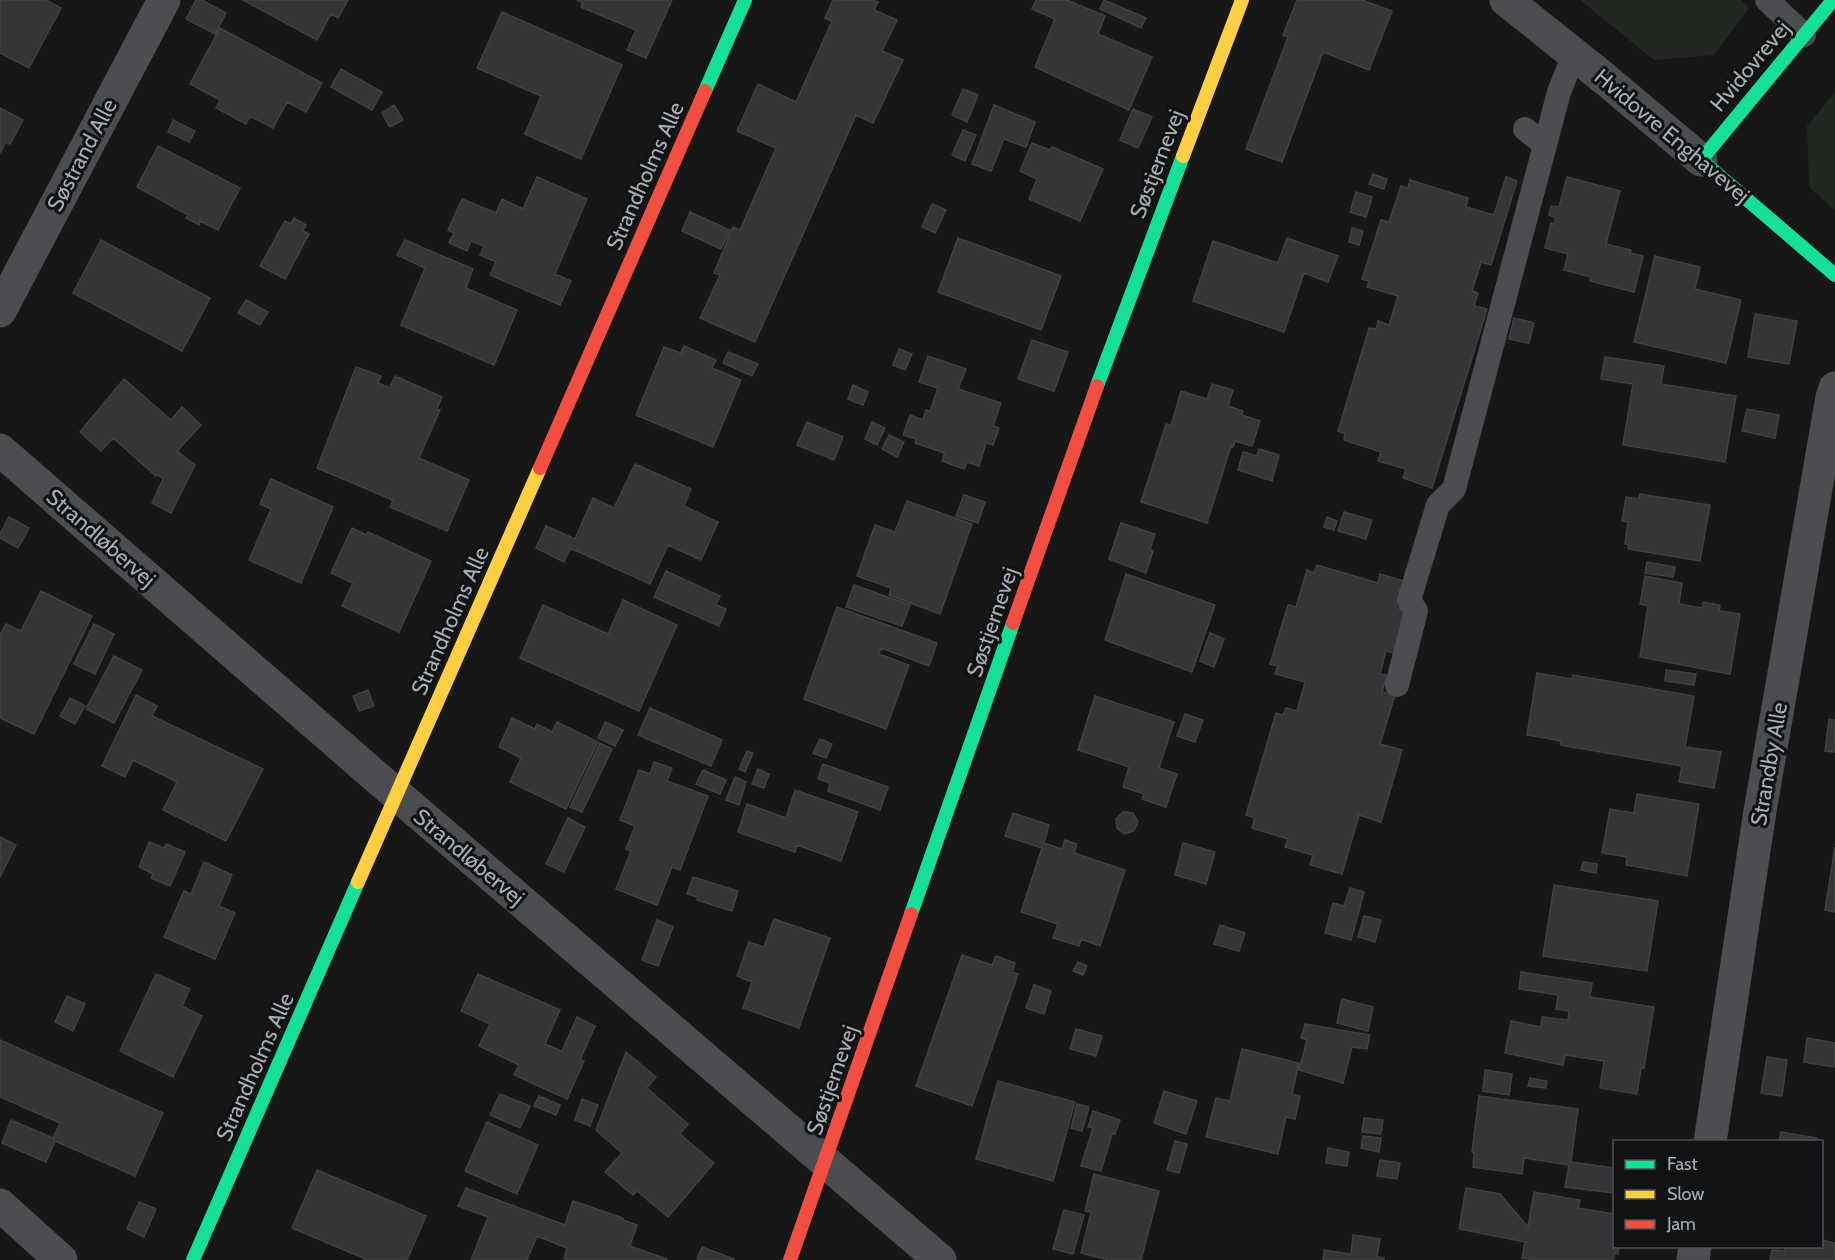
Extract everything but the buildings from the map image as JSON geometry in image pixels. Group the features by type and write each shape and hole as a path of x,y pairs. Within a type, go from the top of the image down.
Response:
{"street":[{"name":"Søstrand Alle","path":"0,311 164,0"},
{"name":"Strandholms Alle","path":"193,1260 745,0"},
{"name":"Søstjernevej","path":"790,1260 1112,342 1242,0"},
{"name":"Hvidovre Enghavevej","path":"1506,0 1701,160 1835,275"},
{"name":"Hvidovrevej","path":"1701,160 1833,0"},
{"name":"Strandby Alle","path":"1710,1140 1760,811 1835,388"},
{"name":"Strandløbervej","path":"0,450 396,795 940,1260"},
{"path":"0,1205 61,1260"}],"lane":[{"path":"1767,0 1804,35"},
{"path":"1397,685 1416,611 1409,600 1438,506 1454,489 1559,93 1574,55"},
{"path":"1525,129 1545,144"}],"shaded area":[{"path":"1580,0 1741,0 1749,8 1714,55 1654,60"},
{"path":"1835,92 1835,210 1809,187 1807,126"}],"traffic: fast":[{"path":"705,91 745,0"},
{"path":"1833,0 1701,160 1835,275"},
{"path":"1097,386 1183,156"},
{"path":"911,914 1013,623"},
{"path":"193,1260 358,882"}],"traffic: slow":[{"path":"1183,156 1242,0"},
{"path":"358,882 540,468"}],"traffic: jam":[{"path":"540,468 705,91"},
{"path":"1013,623 1097,386"},
{"path":"790,1260 911,914"}]}
